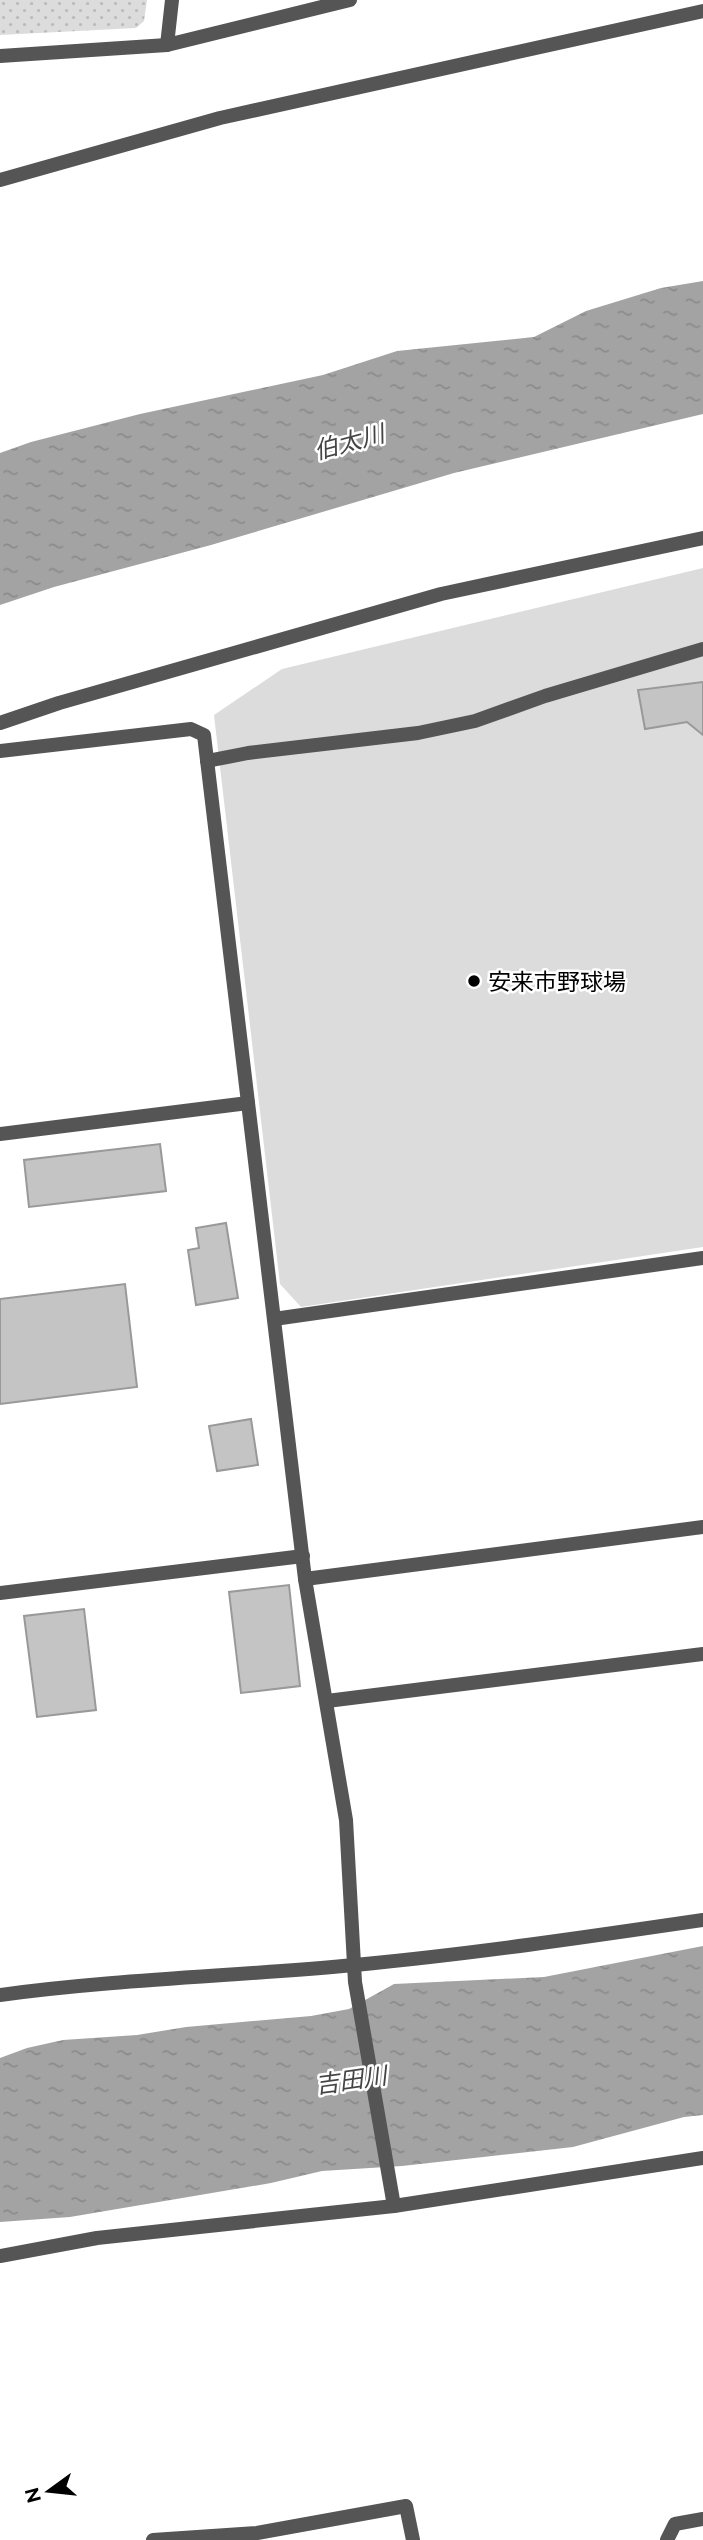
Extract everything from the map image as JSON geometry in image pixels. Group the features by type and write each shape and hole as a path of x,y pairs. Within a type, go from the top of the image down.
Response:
{"street":[{"path":"167,46 172,0"},
{"path":"0,56 167,46 350,0"},
{"path":"0,180 220,118 703,10"},
{"path":"0,723 59,703 441,594 703,538"},
{"path":"207,761 248,753 418,733 475,721 545,696 703,649"},
{"path":"0,751 191,729 204,735 305,1579 346,1820 355,1982 394,2206"},
{"path":"0,1134 248,1103"},
{"path":"274,1319 703,1258"},
{"path":"305,1579 703,1527"},
{"path":"0,1593 303,1556"},
{"path":"327,1700 703,1654"},
{"path":"0,1995 75,1985 355,1965 703,1920"},
{"path":"0,2256 97,2238 394,2206 703,2158"},
{"path":"153,2540 257,2533 406,2506 413,2540"},
{"path":"667,2540 676,2524 703,2519"}],"shaded area":[{"path":"0,0 147,0 144,21 136,28 0,35"},
{"name":"安来市野球場","path":"703,568 703,1247 301,1307 280,1284 214,715 282,669"}],"water":[{"name":"伯太川","path":"703,281 703,414 454,473 211,545 54,587 0,605 0,453 31,442 140,414 323,375 397,351 534,337 586,311 661,288"},
{"name":"吉田川","path":"703,1946 703,2115 684,2117 573,2147 402,2166 322,2171 271,2183 70,2217 0,2222 0,2058 27,2048 63,2040 137,2035 186,2027 311,2016 349,2009 394,1984 544,1977"}],"building":[{"path":"703,682 703,735 687,722 645,729 638,690"},
{"path":"160,1144 166,1191 29,1207 24,1160"},
{"path":"226,1223 238,1298 196,1305 188,1250 199,1248 196,1228"},
{"path":"125,1284 137,1387 0,1404 0,1299"},
{"path":"251,1419 258,1465 217,1471 209,1426"},
{"path":"289,1585 300,1686 241,1693 229,1592"},
{"path":"84,1609 96,1710 37,1717 24,1616"}],"place":[{"name":"安来市野球場","path":"474,981"}]}
